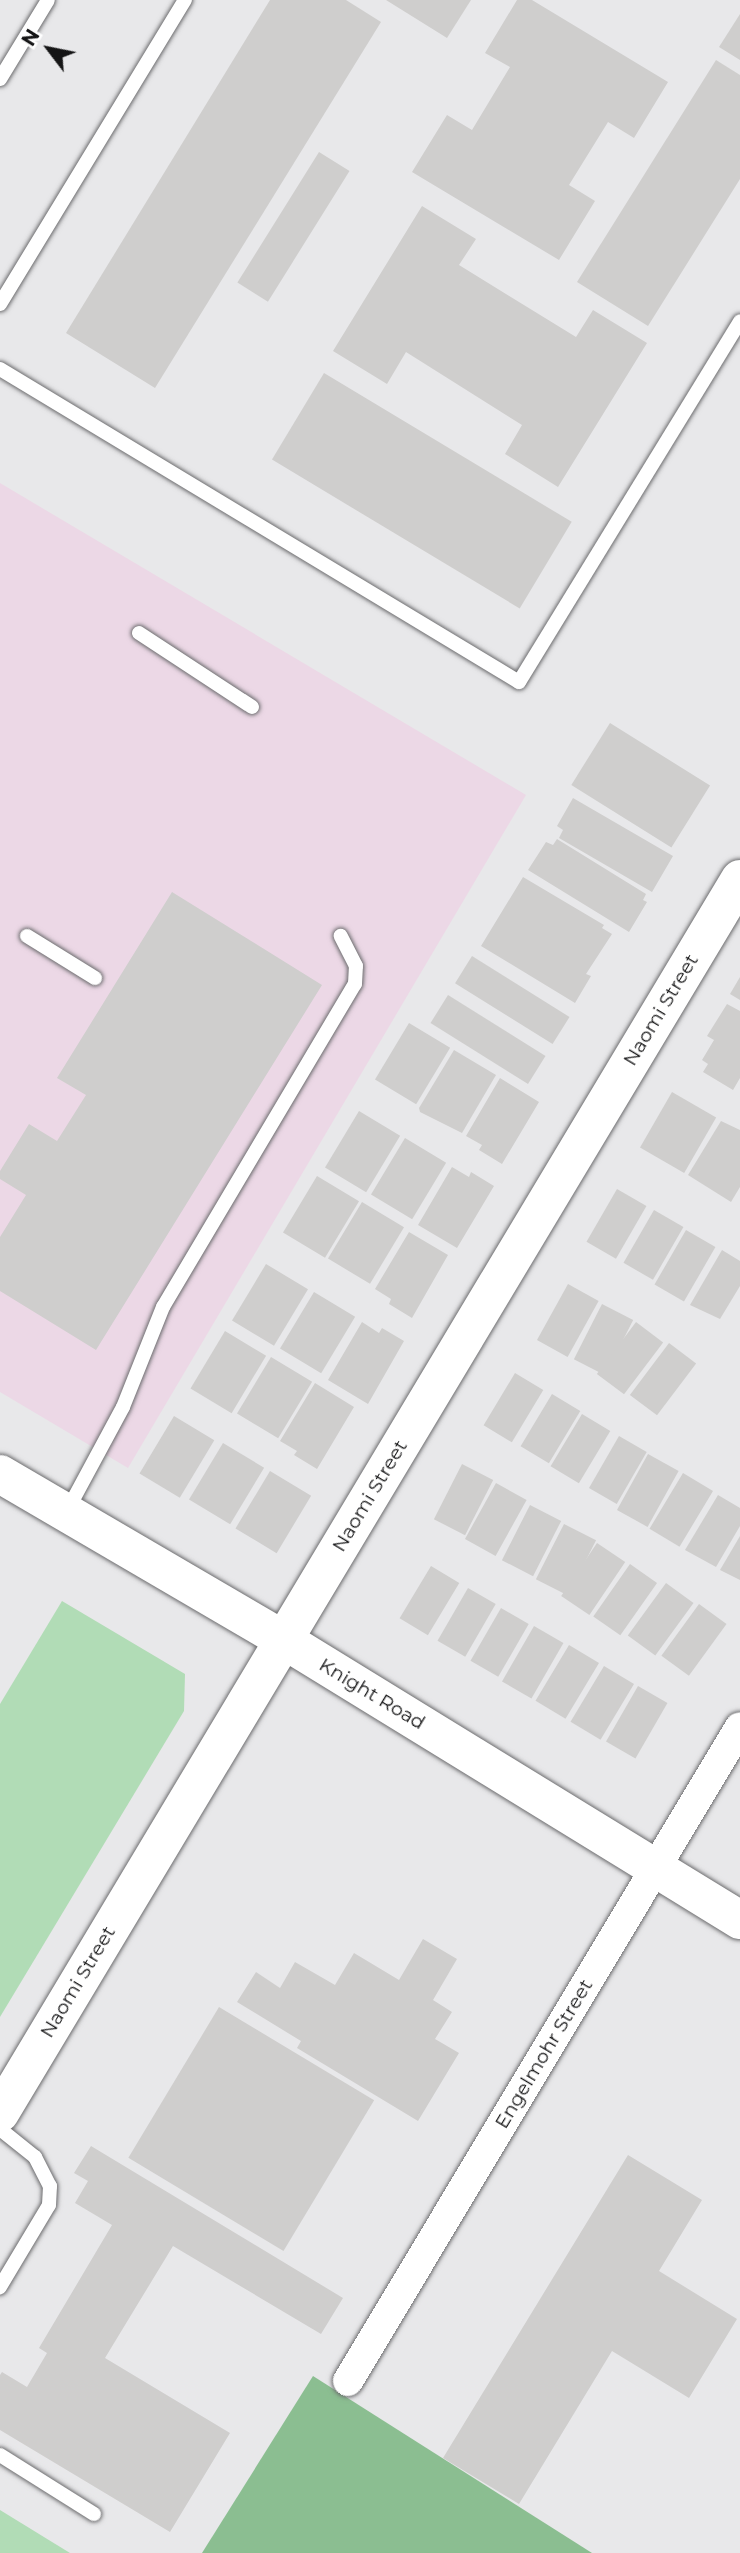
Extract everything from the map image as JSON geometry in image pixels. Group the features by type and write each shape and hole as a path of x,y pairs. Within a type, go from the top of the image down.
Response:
{"street":[{"name":"Naomi Street","path":"0,2113 740,879"},
{"name":"Knight Road","path":"0,1474 284,1640 740,1920"},
{"name":"Engelmohr Street","path":"348,2381 740,1727"}],"lane":[{"path":"0,79 48,0"},
{"path":"0,304 185,0"},
{"path":"0,369 519,682 740,321"},
{"path":"139,633 252,707"},
{"path":"27,936 95,978"},
{"path":"66,1512 123,1408 163,1307 355,984 356,966 341,936"},
{"path":"0,2129 35,2157 50,2186 49,2206 0,2287"},
{"path":"0,2455 94,2514"}],"shaded area":[{"path":"0,483 526,795 128,1468 0,1392"}],"green space":[{"path":"62,1601 185,1674 184,1711 0,2017 0,1704"},
{"path":"313,2376 592,2553 202,2553"},
{"path":"0,2510 70,2553 0,2553"}],"building":[{"path":"270,0 346,0 381,22 155,388 66,333"},
{"path":"386,0 471,0 447,38"},
{"path":"517,0 532,0 668,82 634,138 608,122 569,185 595,201 559,260 412,172 447,115 472,130 510,67 485,53"},
{"path":"740,14 740,60 719,47"},
{"path":"716,60 740,75 740,179 648,326 577,282"},
{"path":"319,152 350,171 268,302 237,283"},
{"path":"422,206 476,239 459,265 576,337 593,310 647,343 558,487 505,454 522,425 406,352 387,384 333,351"},
{"path":"324,373 572,522 520,608 272,460"},
{"path":"610,723 710,786 671,847 571,785"},
{"path":"573,798 673,856 652,892 559,838 563,830 557,826"},
{"path":"557,839 646,894 643,900 647,902 629,932 528,870 546,842 553,845"},
{"path":"523,877 604,925 602,928 612,934 586,974 591,976 575,1003 481,946"},
{"path":"172,892 322,985 96,1350 0,1291 0,1237 26,1195 0,1179 0,1171 29,1124 57,1141 86,1095 57,1078"},
{"path":"472,956 570,1017 553,1044 455,983"},
{"path":"740,977 740,1000 730,994"},
{"path":"448,995 546,1056 528,1084 431,1023"},
{"path":"727,1004 740,1011 740,1078 733,1090 703,1072 708,1064 702,1060 714,1040 707,1036"},
{"path":"409,1023 450,1048 416,1104 375,1080"},
{"path":"454,1050 496,1075 462,1133 420,1112 419,1108"},
{"path":"500,1078 539,1102 502,1164 479,1150 482,1145 466,1136"},
{"path":"672,1092 716,1118 684,1173 640,1147"},
{"path":"359,1111 400,1136 366,1192 325,1168"},
{"path":"721,1121 740,1130 740,1187 731,1202 688,1175"},
{"path":"405,1138 446,1163 412,1219 371,1195"},
{"path":"452,1167 469,1177 471,1172 494,1186 457,1248 418,1225"},
{"path":"317,1176 359,1201 325,1258 283,1233"},
{"path":"617,1189 646,1206 616,1259 586,1242"},
{"path":"362,1202 404,1227 370,1284 328,1259"},
{"path":"654,1210 683,1227 653,1280 624,1263"},
{"path":"686,1230 715,1247 684,1302 654,1285"},
{"path":"409,1232 448,1255 412,1318 389,1304 391,1299 375,1289"},
{"path":"722,1250 740,1261 740,1286 720,1319 690,1305"},
{"path":"266,1264 308,1289 274,1346 232,1321"},
{"path":"568,1284 599,1301 568,1357 537,1340"},
{"path":"314,1292 355,1317 321,1373 280,1349"},
{"path":"602,1304 633,1320 605,1375 574,1359"},
{"path":"362,1322 379,1333 382,1328 404,1341 368,1404 328,1380"},
{"path":"636,1322 663,1342 624,1394 597,1374"},
{"path":"225,1331 266,1356 232,1413 190,1388"},
{"path":"669,1343 696,1363 657,1415 630,1395"},
{"path":"271,1357 312,1382 278,1438 237,1414"},
{"path":"515,1373 543,1390 512,1442 484,1425"},
{"path":"315,1383 354,1407 317,1469 294,1455 297,1451 280,1441"},
{"path":"552,1394 580,1411 549,1463 521,1446"},
{"path":"582,1414 610,1431 579,1483 551,1466"},
{"path":"174,1416 214,1440 180,1498 139,1473"},
{"path":"619,1436 647,1452 617,1504 589,1488"},
{"path":"223,1443 264,1468 230,1524 189,1500"},
{"path":"648,1454 679,1471 648,1527 617,1510"},
{"path":"462,1464 493,1480 465,1535 434,1519"},
{"path":"270,1471 311,1496 277,1553 235,1528"},
{"path":"683,1473 713,1491 680,1547 650,1529"},
{"path":"496,1483 527,1500 496,1556 465,1539"},
{"path":"718,1495 740,1508 740,1526 716,1567 685,1550"},
{"path":"530,1505 561,1521 533,1576 502,1560"},
{"path":"564,1524 596,1540 568,1596 536,1579"},
{"path":"740,1536 740,1580 720,1570"},
{"path":"597,1543 625,1562 589,1615 561,1596"},
{"path":"630,1564 657,1583 620,1635 593,1616"},
{"path":"431,1566 459,1583 428,1635 400,1618"},
{"path":"666,1583 694,1603 655,1656 628,1636"},
{"path":"468,1588 496,1604 465,1657 438,1641"},
{"path":"699,1604 727,1624 689,1676 661,1656"},
{"path":"501,1608 529,1624 498,1677 470,1661"},
{"path":"534,1626 563,1643 531,1698 502,1681"},
{"path":"569,1645 599,1663 566,1719 536,1701"},
{"path":"604,1666 634,1684 601,1740 571,1722"},
{"path":"638,1686 667,1703 635,1758 606,1741"},
{"path":"423,1939 457,1959 433,2000 452,2012 435,2039 459,2053 418,2121 297,2048 301,2041 237,2002 256,1972 280,1988 295,1962 335,1985 354,1953 399,1980"},
{"path":"219,2007 374,2100 284,2251 128,2158"},
{"path":"91,2146 343,2298 321,2334 173,2246 105,2358 230,2433 170,2532 0,2430 0,2375 2,2372 27,2387 47,2353 39,2348 112,2225 75,2203 88,2181 74,2173"},
{"path":"628,2155 702,2200 659,2271 737,2319 689,2398 612,2351 519,2504 443,2458"}]}
